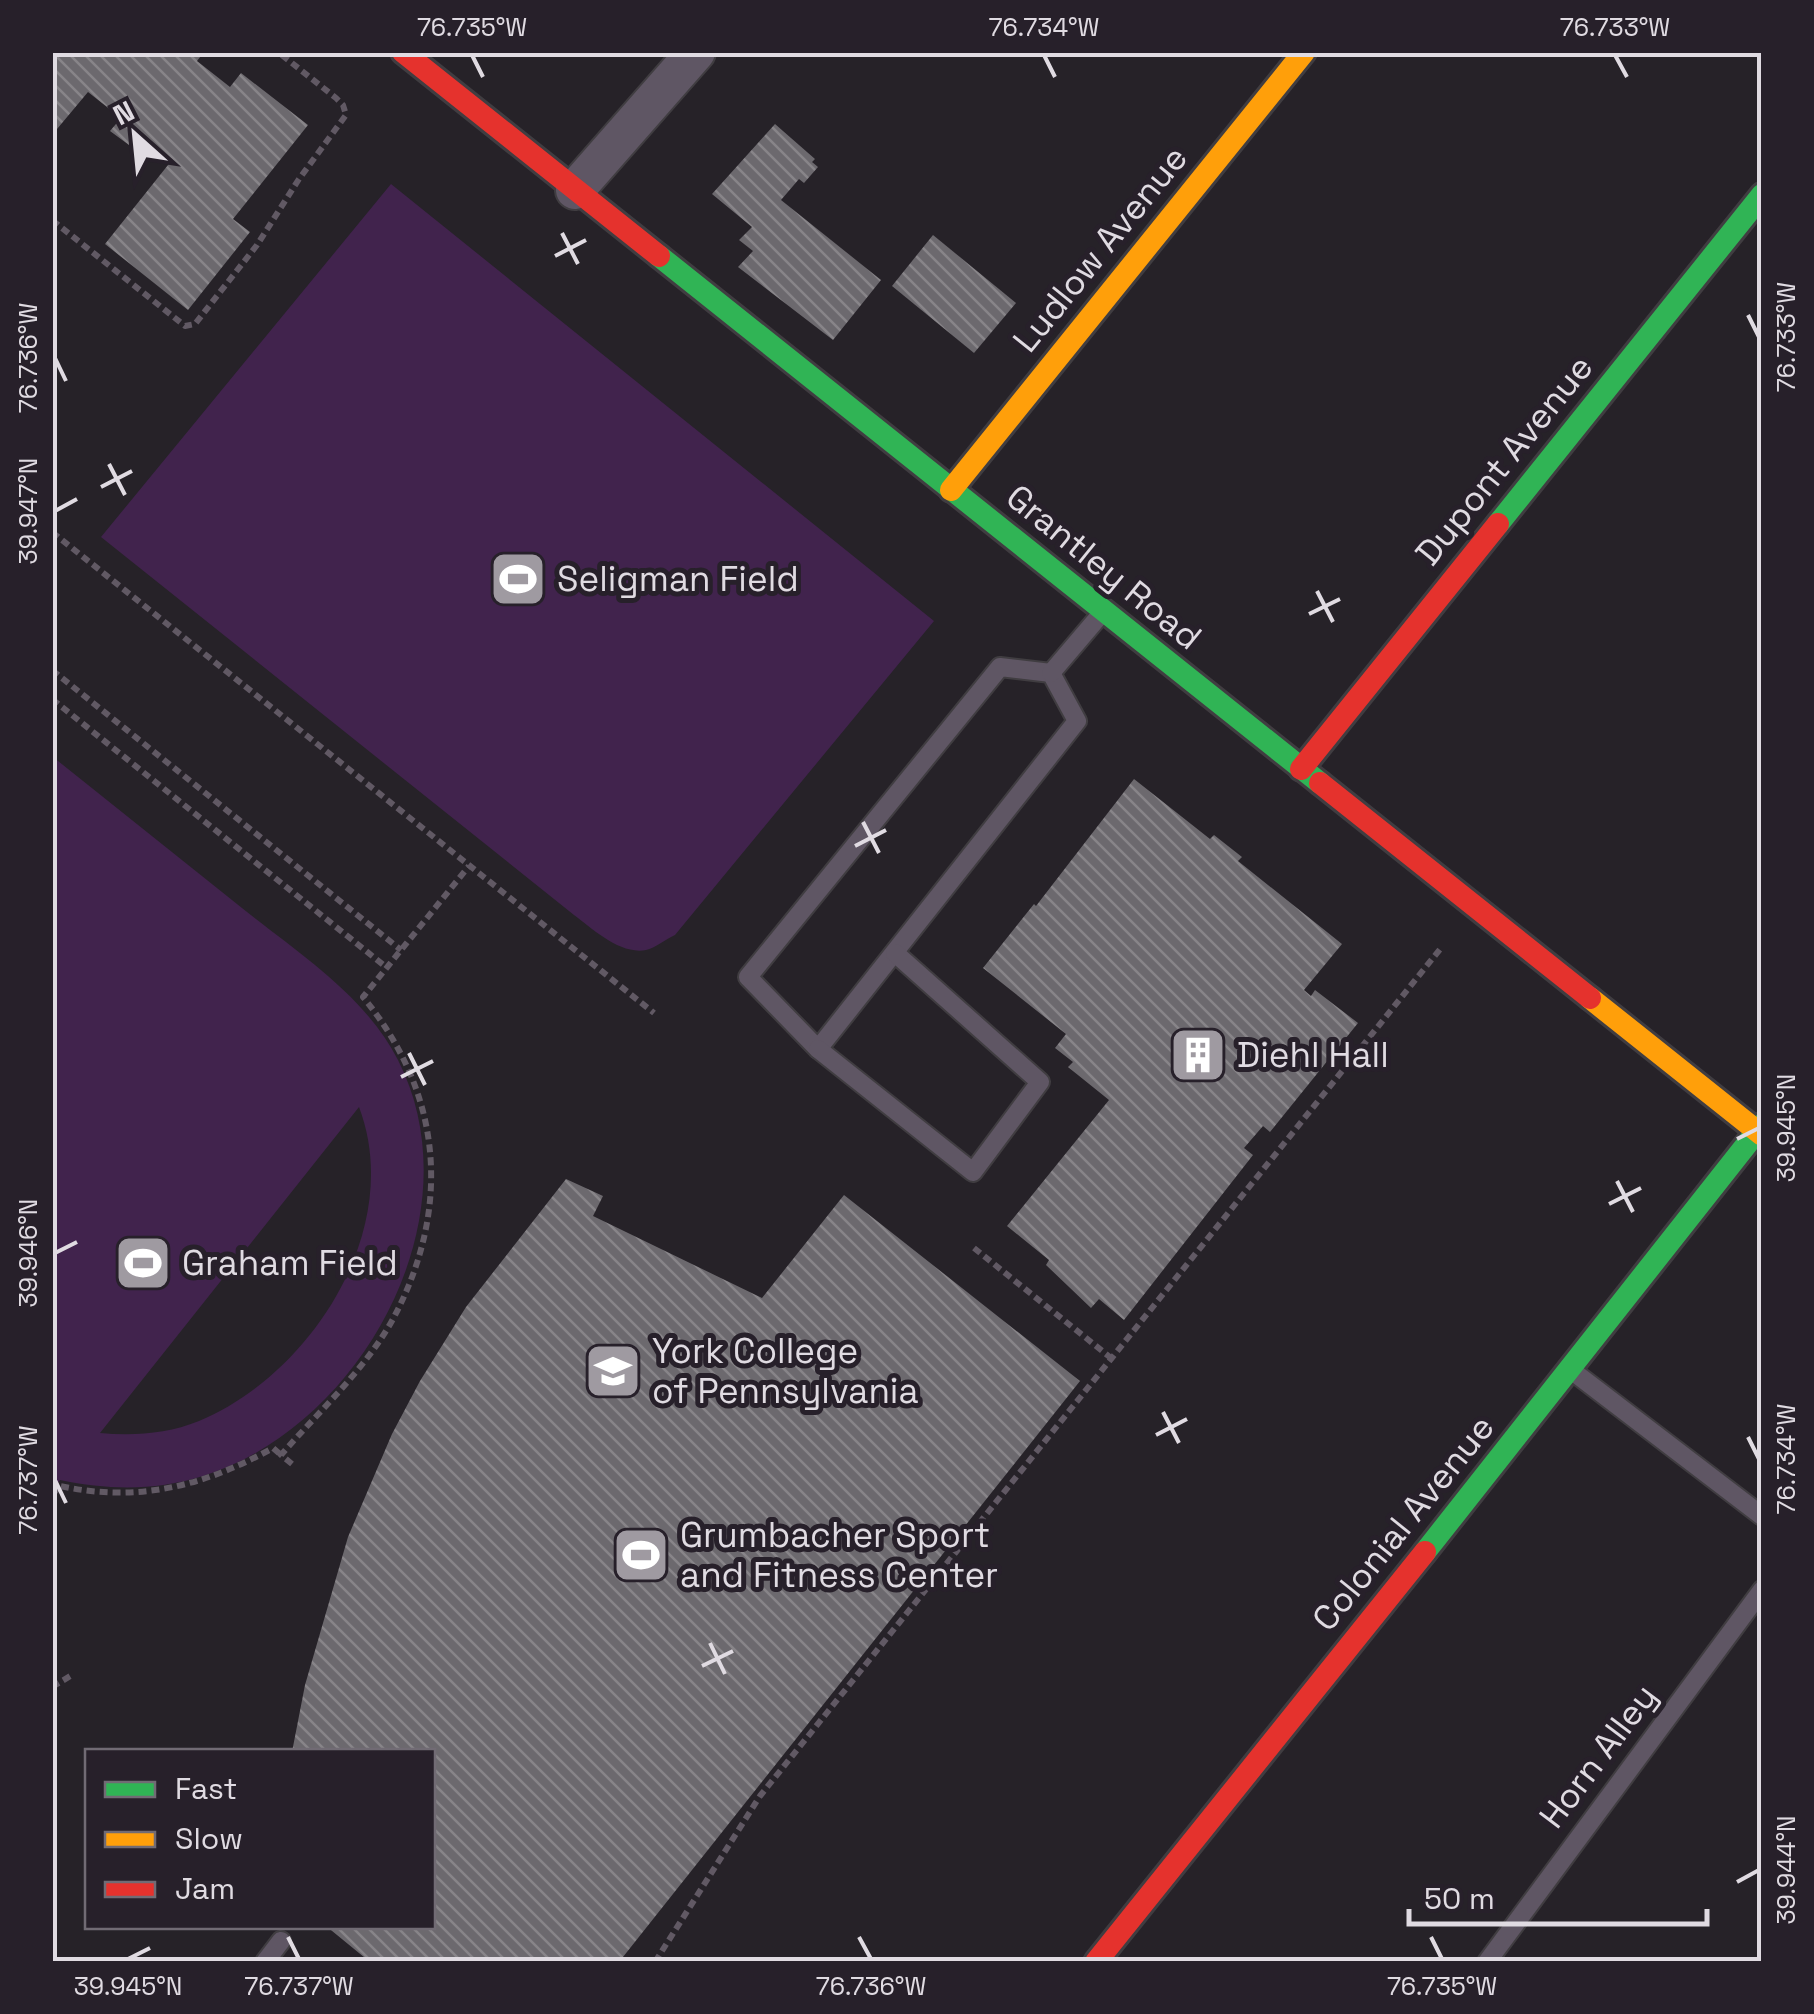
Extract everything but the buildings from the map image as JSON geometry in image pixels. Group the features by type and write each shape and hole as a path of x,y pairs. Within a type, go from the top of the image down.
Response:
{"street":[{"name":"Grantley Road","path":"403,52 1102,612 1760,1130"},
{"path":"575,190 696,52"},
{"name":"Ludlow Avenue","path":"952,490 1304,52"},
{"name":"Dupont Avenue","path":"1301,768 1762,195"},
{"name":"Colonial Avenue","path":"1096,1962 1760,1130"}],"lane":[{"path":"1051,672 1102,612"},
{"path":"895,953 1040,1082 972,1172 818,1049 748,978 1000,668 1051,672"},
{"path":"818,1049 1077,721 1051,672"},
{"path":"1571,1370 1762,1516"},
{"name":"Horn Alley","path":"1487,1962 1762,1590"},
{"path":"265,1962 281,1941"}],"path":[{"path":"52,220 185,326 194,324 257,245 346,116 336,98 278,52"},
{"path":"52,532 654,1013"},
{"path":"52,670 401,950"},
{"path":"52,699 386,967"},
{"path":"281,1455 355,1372 392,1320 425,1232 432,1193 432,1159 422,1104 398,1044 363,997 470,866"},
{"path":"656,1962 760,1796 1441,948"},
{"path":"974,1248 1111,1358"},
{"path":"52,1496 60,1486 103,1494 160,1492 229,1471 273,1448 292,1464"},
{"path":"52,1686 72,1676"}],"shaded area":[{"name":"Seligman Field","path":"391,184 934,621 675,935 649,949 626,949 607,940 101,537"},
{"name":"Graham Field","path":"53,757 307,958 367,1015 398,1060 419,1120 423,1183 413,1247 390,1307 356,1363 312,1412 261,1450 203,1476 132,1487 60,1480 53,1490","holes":["359,1107 370,1153 369,1200 358,1247 339,1292 311,1333 278,1369 240,1399 199,1421 150,1433 100,1433"]}],"traffic: fast":[{"path":"1498,524 1762,195"},
{"path":"659,256 1320,783"},
{"path":"1425,1552 1762,1125"}],"traffic: slow":[{"path":"951,490 1304,52"},
{"path":"1590,998 1762,1135"}],"traffic: jam":[{"path":"403,52 659,256"},
{"path":"1301,769 1498,524"},
{"path":"1320,783 1590,998"},
{"path":"1096,1962 1425,1552"}],"place":[{"name":"Seligman Field","path":"518,579"},
{"name":"Diehl Hall","path":"1198,1055"},
{"name":"Graham Field","path":"143,1263"},
{"name":"York College of Pennsylvania","path":"613,1371"},
{"name":"Grumbacher Sport and Fitness Center","path":"641,1555"}]}
